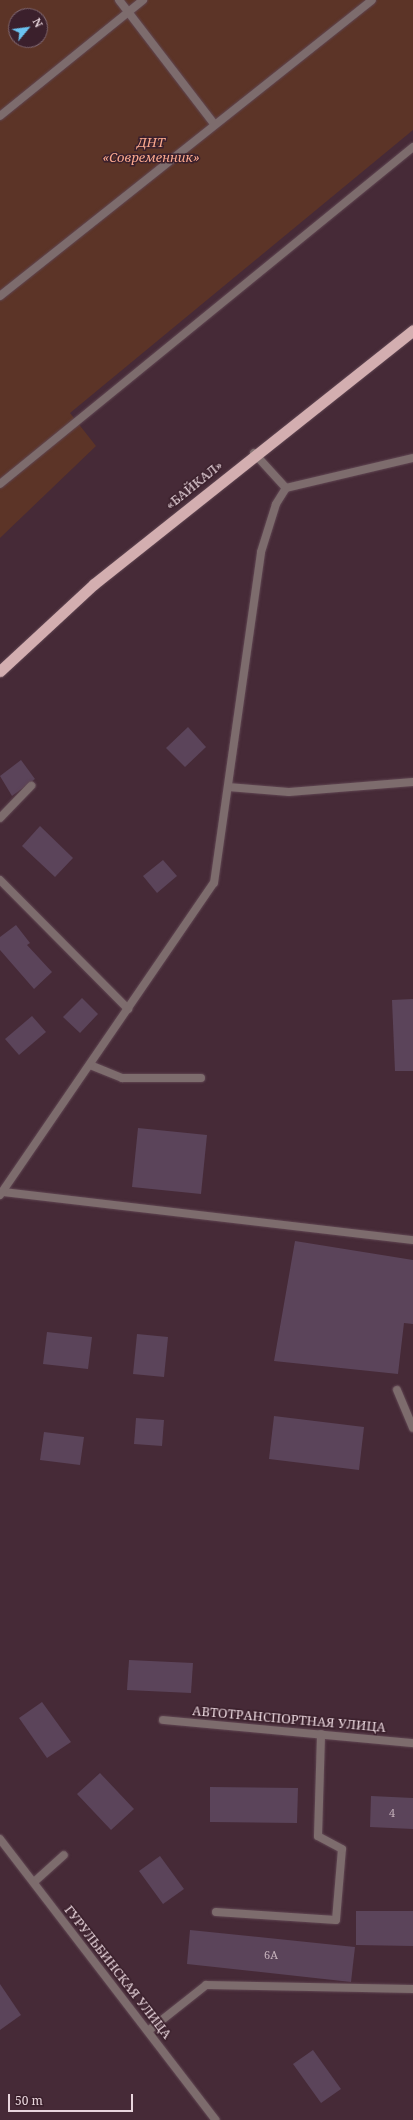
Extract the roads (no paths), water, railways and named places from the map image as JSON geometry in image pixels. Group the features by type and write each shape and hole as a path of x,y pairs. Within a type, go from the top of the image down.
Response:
{"highway":[{"name":"«БАЙКАЛ»","path":"0,671 94,584 254,453 413,330"}],"street":[{"path":"119,0 214,124"},
{"path":"0,116 143,0"},
{"path":"0,296 214,124 372,0"},
{"path":"0,484 413,147"},
{"path":"254,453 286,488"},
{"path":"413,458 286,488 276,504 261,552 214,883 1,1193 413,1240"},
{"path":"228,787 289,792 413,782"},
{"path":"0,818 31,786"},
{"path":"0,880 128,1008"},
{"path":"90,1065 122,1078 201,1078"},
{"path":"397,1390 413,1428"},
{"name":"АВТОТРАНСПОРТНАЯ УЛИЦА","path":"163,1720 413,1743"},
{"path":"216,1912 336,1920 342,1849 318,1836 321,1734"},
{"name":"ГУРУЛЬБИНСКАЯ УЛИЦА","path":"0,1839 216,2120"},
{"path":"34,1882 64,1855"},
{"path":"148,2031 206,1985 413,1989"}],"park label":[{"name":"ДНТ «Современник»","path":"151,150"}]}
